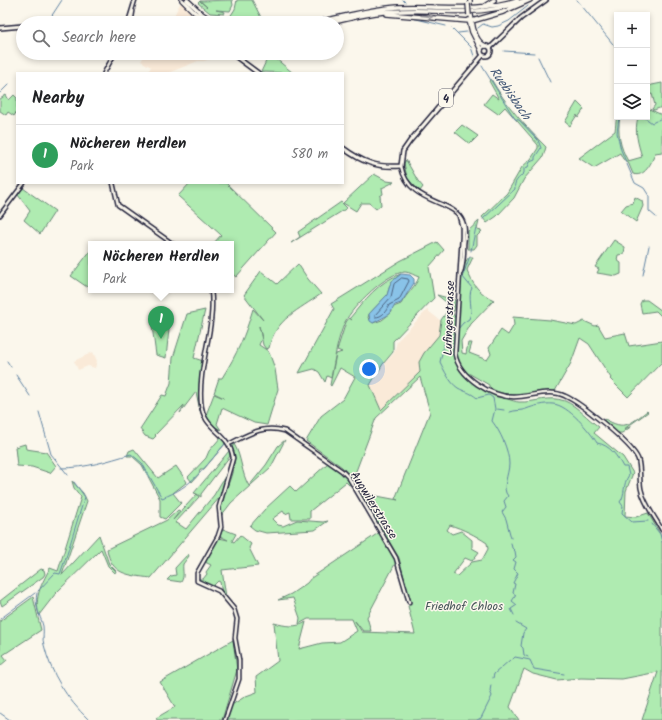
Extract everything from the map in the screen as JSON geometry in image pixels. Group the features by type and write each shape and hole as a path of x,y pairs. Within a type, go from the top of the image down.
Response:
{"highway":[{"path":"182,0 199,16"},
{"path":"188,0 196,10 205,16"},
{"path":"480,8 494,0"},
{"path":"344,17 391,8 480,8 517,0"},
{"path":"344,20 374,13 404,10 475,12 501,8 526,0"},
{"path":"374,13 405,14 471,21 503,12 530,0"},
{"path":"469,2 472,32 481,50"},
{"path":"471,21 482,44 488,47"}],"main road":[{"path":"488,47 491,52 489,55 483,55 481,50 488,47 521,18 546,0"},
{"path":"0,28 16,27"},
{"name":"4","path":"401,166 404,152 410,141 483,55"},
{"path":"241,60 257,72"},
{"path":"344,149 363,162 372,165 401,166"}],"street":[{"path":"130,16 134,0"},
{"path":"132,10 132,16"},
{"path":"105,72 111,60"},
{"name":"Lufingerstrasse","path":"401,166 406,182 411,188 452,210 459,216 464,226 455,354 458,365 464,374 489,390 507,397 553,392 565,395 577,403 632,449 638,459 643,496 662,530"},
{"path":"0,216 23,184"},
{"path":"113,184 118,205 169,241"},
{"path":"211,293 212,312 201,378 201,403 203,416 206,422 229,444 233,458 229,477 219,507 220,527 213,546 197,573 196,578 197,581 219,591 234,609 237,619 235,638 239,660 239,675 225,720"},
{"name":"Augwilerstrasse","path":"229,444 256,431 268,428 277,429 290,435 342,471 349,478 396,558 409,602"}],"shaded area":[{"path":"181,2 195,16 174,16"},
{"path":"207,60 198,61 170,72 148,72 151,67 141,61"},
{"path":"427,310 441,321 439,335 419,363 420,372 381,410 370,385 380,369 394,353 397,341"},
{"path":"93,352 97,361 95,368 88,366 78,370 74,361"}],"green space":[{"path":"232,0 233,5 230,11 216,10 225,12 224,14 210,13 198,3 200,1"},
{"path":"237,0 252,0 260,16 230,16 235,9"},
{"path":"267,60 277,60 292,72 261,72"},
{"path":"491,79 516,115 546,147 543,157 524,179 514,198 497,216 487,223 482,217 507,193 522,167 531,159 538,148 538,145 505,107 498,114 484,104 492,94 499,99 489,81"},
{"path":"662,83 662,107 654,110 652,109 655,105 652,94 650,94 650,85"},
{"path":"6,95 9,100 14,95 16,97 16,113 14,116 8,112 6,115 0,111 0,99"},
{"path":"577,102 584,109 578,118 577,115 570,126 565,122"},
{"path":"650,109 662,115 662,152 655,153 650,165 641,174 633,174 628,162 623,159 620,153 594,168 579,158 615,131 616,120 620,120 620,140 628,161 642,157 637,137 637,120 650,120"},
{"path":"462,125 478,136 470,144 455,132"},
{"path":"406,160 423,187 420,191 407,178 404,163"},
{"path":"374,174 387,181 394,182 382,188 383,194 380,196 381,205 376,209 369,203 361,203 356,211 343,203"},
{"path":"189,184 227,184 276,232 236,277 234,275 234,241 216,241 221,235 178,196"},
{"path":"23,188 55,211 40,234 24,220 30,211 18,195"},
{"path":"635,197 642,201 643,206 636,222 621,211 626,205 633,203"},
{"path":"341,202 347,208 291,243 300,237 298,232"},
{"path":"479,221 477,230 482,231 477,236 477,245 474,249 468,249 468,231"},
{"path":"614,240 625,247 624,254 618,255 617,260 621,263 621,274 616,276 597,273 599,269 595,267"},
{"name":"Friedhof Chloos","path":"437,242 444,250 429,267 434,298 393,341 393,352 383,364 370,385 381,410 420,372 419,362 424,353 439,335 441,320 448,310 446,302 437,295 455,300 454,311 452,311 457,322 463,265 469,257 473,257 467,270 471,280 481,292 494,300 471,324 461,341 462,353 466,354 468,343 472,343 469,353 487,360 491,354 489,348 501,330 508,335 514,325 513,317 550,320 576,325 584,321 595,326 598,325 605,337 625,333 629,346 662,341 662,362 628,397 610,379 611,378 589,344 580,338 571,363 555,391 521,395 505,394 489,387 489,385 470,374 465,374 491,391 513,401 525,402 559,399 569,403 599,427 594,433 623,457 633,473 626,491 625,516 636,517 648,513 662,537 662,720 642,720 658,672 622,679 581,678 557,680 533,674 524,669 510,707 519,720 225,720 230,706 246,696 257,692 256,677 278,661 274,623 291,626 299,625 306,622 299,649 322,643 340,642 357,631 352,619 308,619 299,624 300,618 293,598 278,600 291,594 307,583 311,578 380,532 396,562 367,617 371,631 363,631 355,621 362,632 415,634 408,606 411,605 399,558 361,493 398,500 395,499 430,412 420,377 376,418 353,479 342,467 306,441 321,416 343,399 355,377 340,368 331,386 330,385 336,354 342,352 337,350 346,322 349,318 352,320 350,318 366,298 386,281 401,274 391,282 387,295 369,314 368,318 373,323 382,320 392,312 391,308 401,304 419,277 407,272 398,273 380,284 371,291 355,307 349,315 342,329 336,349 331,378 327,376 325,382 319,372 314,369 299,373 334,309 331,304 400,261","holes":["450,525 478,537 487,543 488,549 482,560 472,562 457,576 453,574 465,558 472,561 479,552 472,548 472,540 461,531 452,534 447,530"]},
{"path":"88,254 88,286 87,287 71,276"},
{"path":"298,264 321,294 296,310 282,322 272,338 269,348 266,349 263,345 262,339 259,345 268,351 270,355 275,369 278,389 267,425 254,423 222,408 217,424 221,430 212,425 206,415 214,394 224,398 214,393 219,378 222,378 236,352 253,309 263,320 244,295 261,271 277,284"},
{"path":"642,300 647,300 662,311 662,317 656,311 642,313 640,304"},
{"path":"205,310 194,358 203,361 200,378 200,411 196,392 180,413 184,405 155,435 156,436 153,439 145,436 140,429 162,395 166,396 171,383 173,358 187,314"},
{"path":"161,316 169,329 166,358 156,355 152,326 152,322"},
{"path":"647,411 648,412 624,429 632,426 622,433 617,433 602,421 605,419 618,425 623,425 632,422"},
{"path":"221,437 226,441 224,445 204,469 200,469 199,474 192,482 188,477 206,458 209,451"},
{"path":"285,440 271,467 231,503 221,516 223,499 234,463 232,447 234,444 239,454 244,476 249,486 266,465 278,446"},
{"path":"25,444 26,449 46,452 56,466 50,473 32,467 17,466 15,447"},
{"path":"134,449 158,478 176,466 187,482 173,493 181,503 165,519 160,517 160,499 142,465 132,456 127,456 129,451"},
{"path":"229,451 230,456 201,494 201,497 194,493"},
{"path":"328,463 343,474 351,484 349,485 346,482 310,511 310,519 291,519 290,512 285,514 283,511 272,519 278,525 283,526 297,520 328,521 315,530 266,533 255,530 250,526 265,509 290,486 296,492"},
{"path":"227,473 220,497 151,578 135,576 122,572 112,564 107,549 167,520 178,510 180,511 173,520 197,494 199,497 175,523 186,529 214,495"},
{"path":"72,481 83,493 87,501 62,575 99,535 109,564 116,571 115,573 108,566 101,549 56,593 39,615 37,602 39,591 50,568 58,571 81,497 74,488"},
{"path":"223,529 236,534 232,541 234,542 240,535 251,544 249,548 258,566 222,570 226,597 222,593 220,582 218,581 213,586 202,583 197,579 203,579 207,574 206,572 211,565 205,562 219,538 228,540 220,536"},
{"path":"188,554 189,556 183,564 183,576 181,582 167,580 171,576 176,575 175,568"},
{"path":"41,569 44,570 45,574 43,577 2,606 0,601"},
{"path":"33,597 41,630 3,655 7,660 0,666 0,621"},
{"path":"233,640 237,670 222,720 157,720 156,718 175,707 160,682"}],"water":[{"path":"401,274 410,275 414,279 414,283 401,303 395,305 390,314 373,323 370,321 369,314 387,295 391,282"}],"waterway":[{"path":"52,16 62,0"},
{"path":"577,0 616,48"},
{"path":"478,28 483,24 492,27 498,26 509,21 528,6"},
{"name":"Ruebisbach","path":"412,18 446,26"},
{"name":"Ruebisbach","path":"452,28 471,47 474,56"},
{"path":"458,33 467,32"},
{"path":"504,51 534,53"},
{"path":"538,57 550,82"},
{"name":"Ruebisbach","path":"482,66 515,119 519,120 538,140 541,148 535,157 535,160 530,162 528,167 524,168 524,173 518,178 515,189 483,219"},
{"path":"0,93 9,84"},
{"path":"658,120 662,118"},
{"path":"619,120 617,133 621,150 635,183 644,188 649,196 649,211 656,217"},
{"path":"648,120 652,123 656,121"},
{"name":"Ruebisbach","path":"471,251 476,227"},
{"path":"643,275 649,246"},
{"name":"Ruebisbach","path":"463,275 470,256"},
{"name":"Ruebisbach","path":"458,329 469,319 471,311 470,295 472,288 462,276"},
{"name":"Ruebisbach","path":"452,327 445,341 440,362 455,386 477,398 489,395 493,398 495,409 492,421 504,441 509,459 509,468 505,485 508,496 504,501 506,507 502,512 506,519 511,538"},
{"path":"7,361 11,367"},
{"path":"16,375 30,396"},
{"path":"510,412 524,410 539,405 553,404 559,405 572,414 578,419 597,443 606,446 616,455 623,467 627,467 629,475 625,482 623,496 620,502 623,506 622,513 632,522 648,521"},
{"path":"497,409 504,410"},
{"path":"39,412 51,454 68,475"},
{"path":"61,468 70,468 105,462 131,454 142,463 162,498 182,488 190,482 225,444"},
{"path":"38,591 55,573 60,574 67,555 85,497 74,482"},
{"path":"652,524 660,534 662,542"},
{"name":"Ruebisbach","path":"511,543 516,557 513,560 516,562 514,569 518,573 513,583 515,584 513,593 516,595 512,601 517,605 511,609 514,615"},
{"path":"0,619 35,593"},
{"path":"37,593 36,602 43,626 43,643 55,676 73,703 88,719"},
{"name":"Ruebisbach","path":"516,623 526,629 523,633 521,646 523,648 524,655 528,657"},
{"name":"Ruebisbach","path":"513,659 515,657 530,660 534,669 564,674"},
{"path":"493,678 494,674 510,660"},
{"path":"477,720 481,718 492,696 490,691 491,685"},
{"path":"0,713 10,720"}],"place":[{"name":"Nöcheren Herdlen","path":"161,339"}]}
